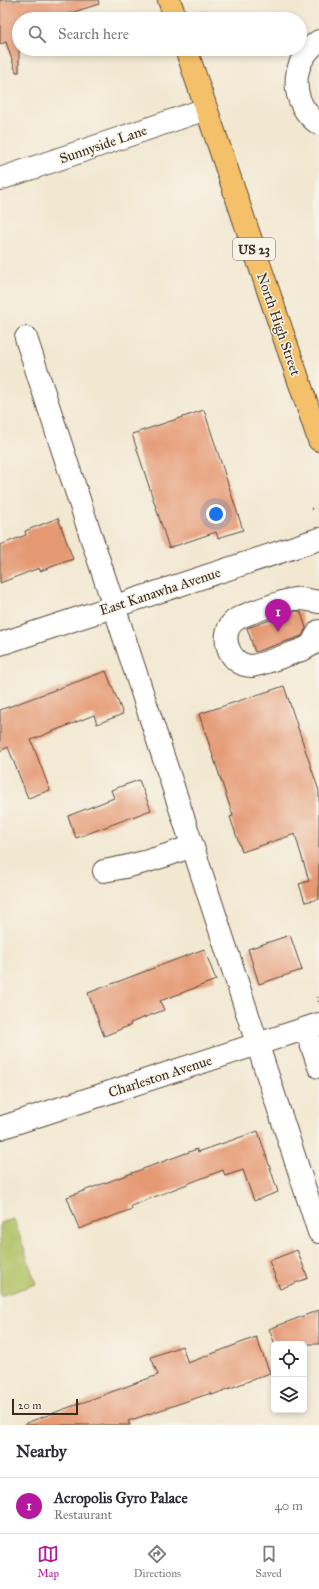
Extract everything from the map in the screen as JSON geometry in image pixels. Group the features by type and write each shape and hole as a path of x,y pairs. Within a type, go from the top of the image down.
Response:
{"main road":[{"path":"170,0 174,12"},
{"name":"North High Street","path":"188,56 319,440"}],"street":[{"path":"307,52 319,41"},
{"path":"304,56 301,60 296,75 296,92 302,107 312,119 319,124"},
{"name":"Sunnyside Lane","path":"0,179 206,109"},
{"path":"26,338 319,1232"},
{"name":"East Kanawha Avenue","path":"0,644 319,539"},
{"path":"319,602 294,599 236,619 229,628 226,640 231,655 244,664 252,666 304,649 311,645 319,631"},
{"path":"104,872 162,857 192,846"},
{"path":"312,1026 319,1067"},
{"name":"Charleston Avenue","path":"0,1128 312,1026"}],"path":[{"path":"201,11 208,11"},
{"path":"310,509 315,508"},
{"path":"316,997 319,1003"}],"green space":[{"path":"14,1219 36,1284 0,1296 0,1223"}],"building":[{"path":"0,0 98,0 99,4 74,12 12,12 12,56 19,56 19,72 16,72 6,42 0,44"},
{"path":"204,410 243,530 218,538 216,532 169,548 132,434"},
{"path":"58,518 73,559 40,571 39,568 0,583 0,545 26,535 25,531"},
{"path":"297,611 301,612 306,628 302,636 255,652 247,628"},
{"path":"106,671 123,714 97,724 94,715 31,740 50,790 28,798 8,747 0,751 0,710"},
{"path":"284,686 319,791 319,899 305,902 299,884 309,881 295,834 242,852 230,817 233,816 199,714"},
{"path":"139,780 151,810 76,838 68,816 114,798 111,790"},
{"path":"290,935 302,970 259,984 248,949"},
{"path":"204,949 216,980 160,1001 164,1010 130,1023 131,1025 104,1036 88,993"},
{"path":"258,1131 278,1192 254,1201 243,1170 225,1176 223,1170 131,1206 132,1209 79,1229 67,1197 197,1149 198,1152"},
{"path":"297,1250 308,1278 280,1289 269,1261"},
{"path":"319,1310 319,1344 307,1344 307,1341 274,1341 269,1329"},
{"path":"256,1337 270,1373 212,1395 211,1393 128,1421 130,1425 26,1425 26,1423 158,1375 151,1357 182,1346 188,1363"}],"place":[{"name":"Acropolis Gyro Palace","path":"278,632"}]}
